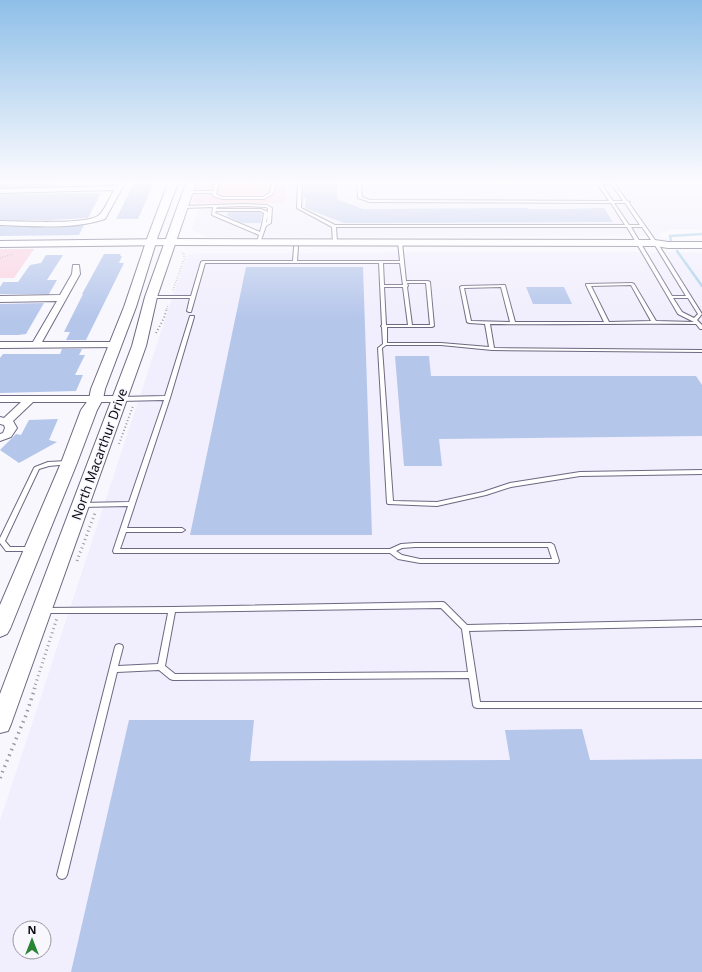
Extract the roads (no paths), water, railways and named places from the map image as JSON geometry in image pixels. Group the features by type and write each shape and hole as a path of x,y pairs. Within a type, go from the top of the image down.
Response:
{"main road":[{"name":"North Macarthur Drive","path":"0,629 69,463 89,410 96,399 98,389 156,228"},
{"name":"North Macarthur Drive","path":"0,724 139,346 151,297 176,228"}],"street":[{"path":"170,244 260,238 400,245"},
{"path":"0,244 170,244 296,247 400,245 702,245"},
{"path":"0,247 150,244"},
{"path":"36,345 76,274 76,266"},
{"path":"0,299 62,298"},
{"path":"0,345 115,345"},
{"path":"0,399 120,399"},
{"path":"0,438 7,435 11,428 9,423 3,420 30,399"}],"lane":[{"path":"241,228 260,238 263,228"},
{"path":"334,228 335,242"},
{"path":"629,228 680,313 696,321 702,328"},
{"path":"645,228 700,314 696,321"},
{"path":"400,245 410,326"},
{"path":"295,262 296,247"},
{"path":"391,551 400,557 420,562 556,561 552,545 415,544 401,546 391,551 116,551 167,398 191,314 193,297 203,262 402,262"},
{"path":"380,262 383,286 383,326 385,344"},
{"path":"383,286 428,282 432,326 383,326"},
{"path":"607,323 588,284 632,284 654,322"},
{"path":"513,323 503,286 462,286 468,322 513,323 607,323 696,321"},
{"path":"151,297 193,297"},
{"path":"671,297 689,297"},
{"path":"487,322 492,349"},
{"path":"702,351 492,349 441,344 385,344 380,348 390,503 437,504 484,494 510,485 580,474 702,472"},
{"path":"120,399 167,398"},
{"path":"33,549 8,549 2,541 37,468 48,464 69,463"},
{"path":"80,506 131,504"},
{"path":"123,530 182,530"},
{"path":"42,610 172,610 443,605 465,628 477,705 702,705"},
{"path":"161,667 172,610"},
{"path":"465,628 702,623"},
{"path":"62,875 119,647"},
{"path":"113,669 161,667 173,676 472,675"}],"waterway":[{"path":"671,241 670,236 702,234"},
{"path":"677,251 702,286"}]}
